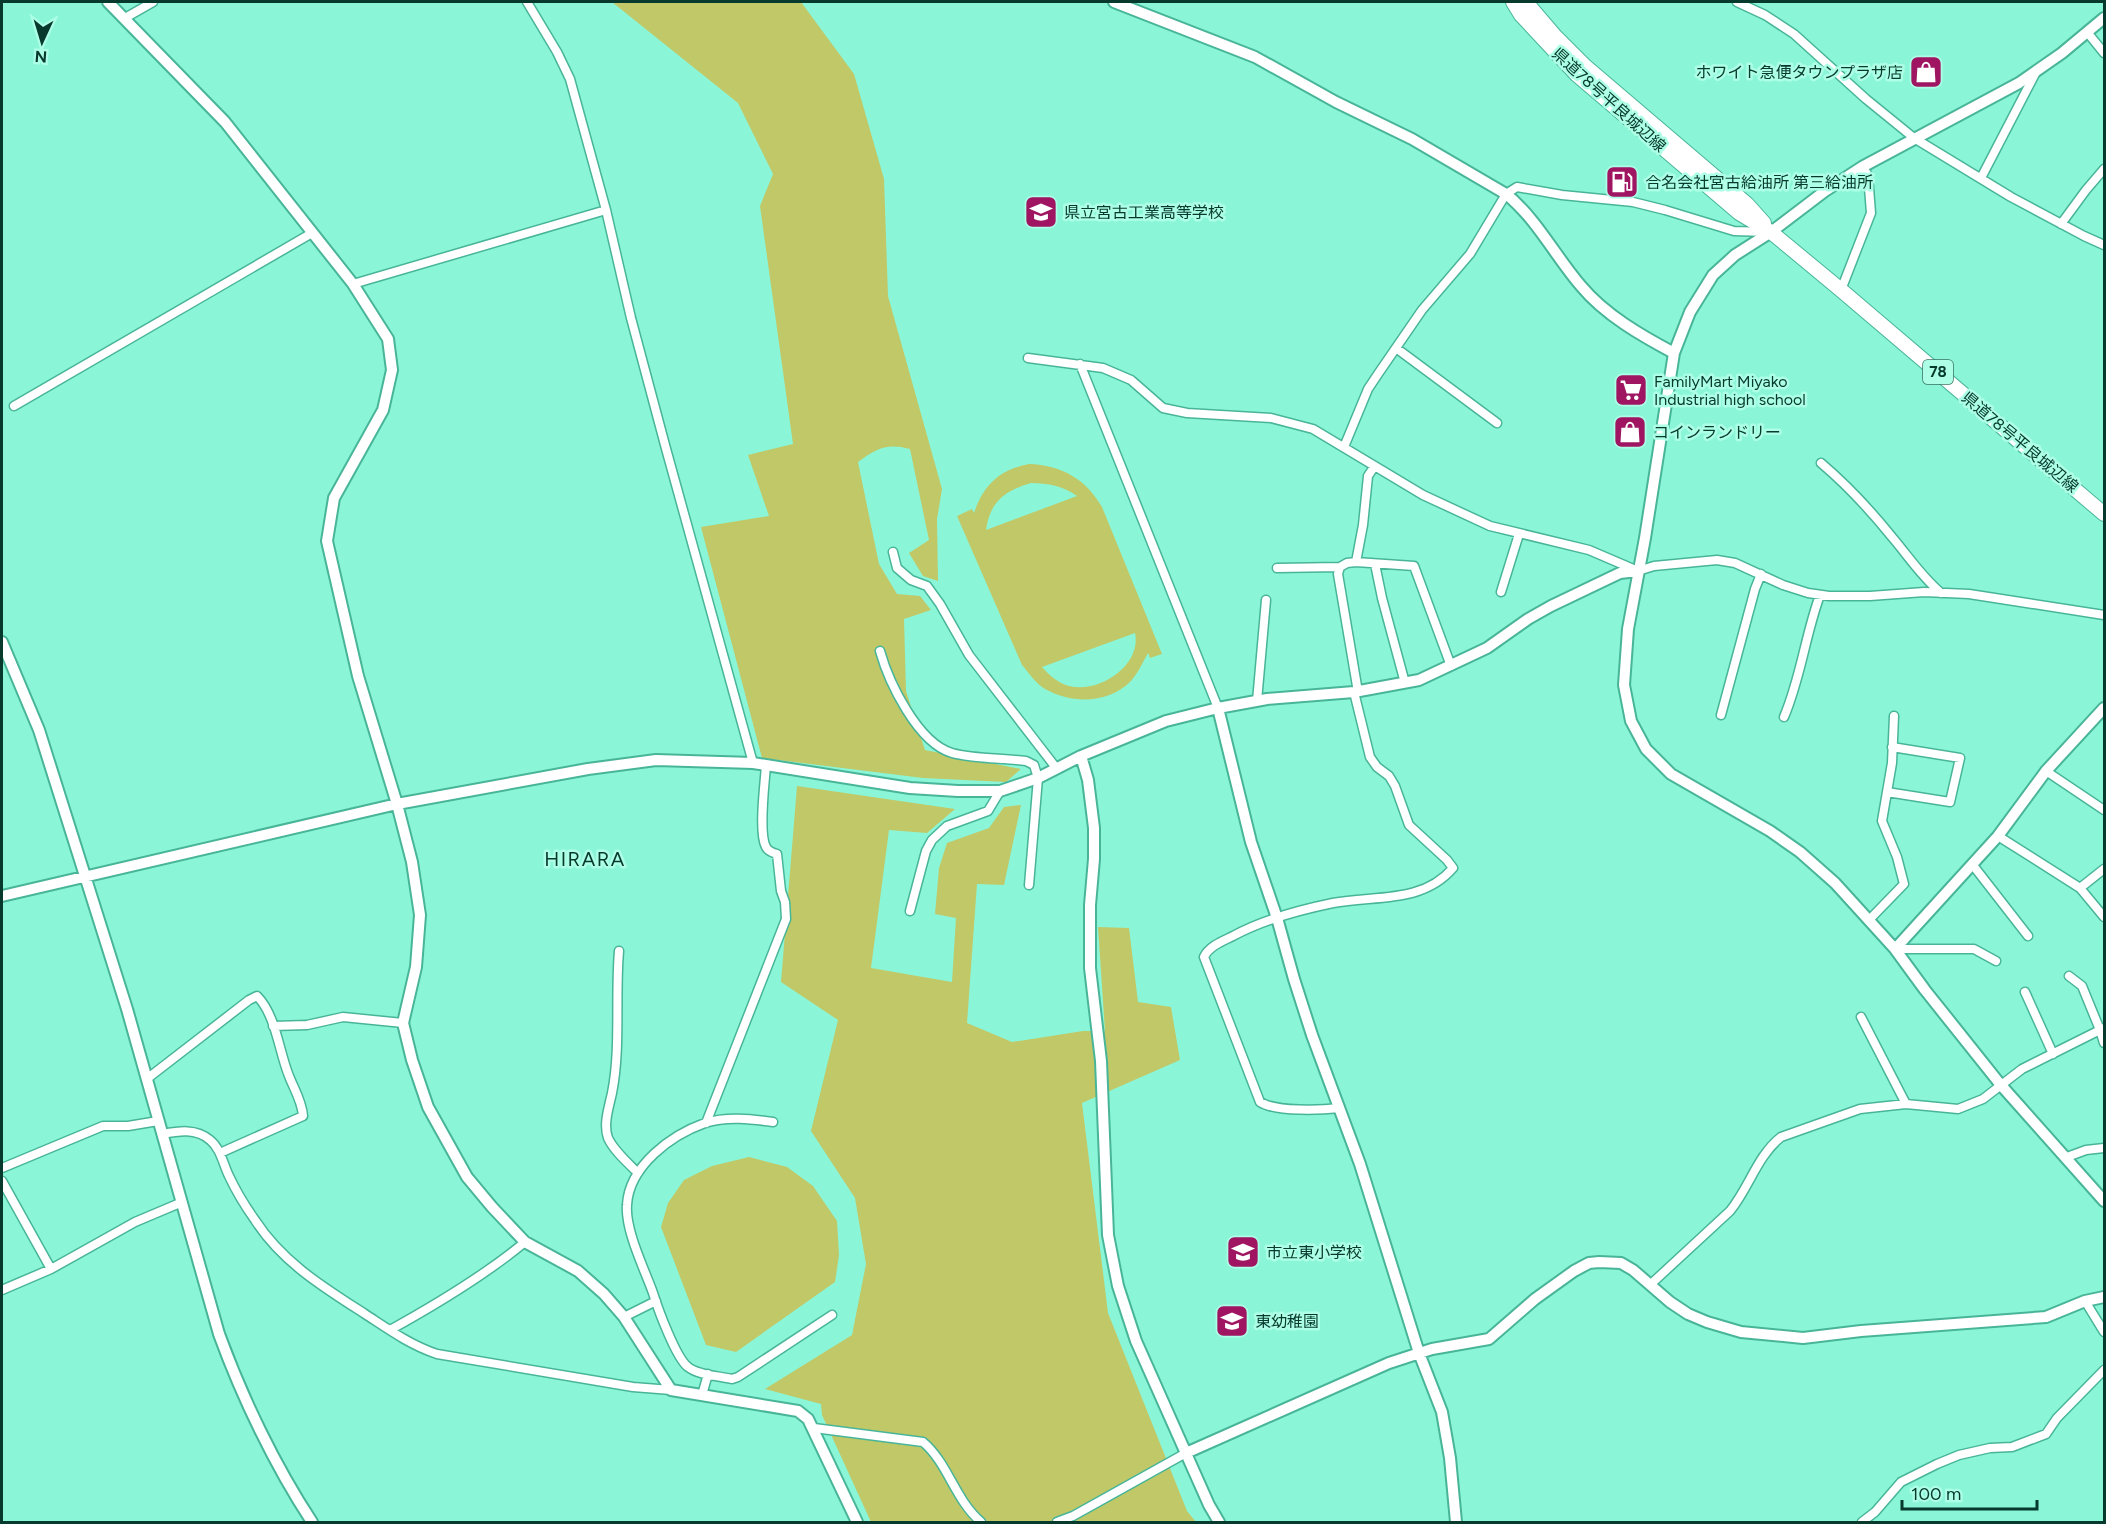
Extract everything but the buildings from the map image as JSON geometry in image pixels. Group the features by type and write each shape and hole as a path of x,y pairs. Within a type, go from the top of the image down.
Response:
{"main road":[{"name":"県道78号平良城辺線","path":"1513,2 1521,15 1577,75 1739,213 1771,232 1841,290 2104,514"},
{"name":"県道78号平良城辺線","path":"1526,2 1584,65 1747,204 1771,232"}],"street":[{"path":"108,2 225,122 353,284 388,339 392,370 382,410 334,498 327,541 358,676 397,804 411,862 420,915 416,966 403,1023 412,1060 428,1107 467,1177 525,1242 578,1271 604,1293 624,1317 671,1390"},
{"path":"125,18 153,2"},
{"path":"527,2 561,58 570,79 606,210 631,318 753,763"},
{"path":"1114,2 1255,57 1336,102 1412,140 1506,194 1518,204 1545,236 1581,287 1636,333 1674,353"},
{"path":"1737,2 1772,18 1794,34 1866,99 1914,138 2061,224 2104,245"},
{"path":"2104,18 2019,82 1862,166 1771,232 1735,255 1713,276 1690,312 1674,353 1645,538 1628,629 1624,685 1632,722 1646,748 1671,774 1770,831 1800,852 1835,884 1895,949 2000,1084 2104,1201"},
{"path":"2087,32 2104,53"},
{"path":"1981,178 2037,70"},
{"path":"1841,290 1871,213 1868,175 1862,166"},
{"path":"2061,224 2104,169"},
{"path":"1344,447 1368,389 1422,310 1470,254 1506,194 1517,187 1562,195 1633,202 1734,231 1771,232"},
{"path":"353,284 606,210"},
{"path":"14,406 312,233"},
{"path":"1396,348 1497,423"},
{"path":"1028,358 1103,368 1131,380 1164,408 1187,413 1271,418 1313,429 1374,467 1445,506 1490,526 1589,550 1638,571"},
{"path":"1080,364 1218,708 1251,842 1277,918 1294,979 1312,1035 1360,1164 1419,1353 1442,1412 1450,1458 1456,1522"},
{"path":"1821,464 1861,502 1892,536 1923,578 1941,594"},
{"path":"1356,562 1368,476 1374,467"},
{"path":"1501,592 1519,534"},
{"path":"893,552 897,568 911,580 927,586 935,596 969,655 1057,769"},
{"path":"2,896 397,804 588,768 656,760 753,763 910,788 958,791 1000,790 1038,778 1081,756 1167,721 1257,701 1356,692 1419,680 1488,648 1528,618 1551,606 1620,573 1654,566 1717,560 1736,563 1783,585 1820,595 1842,597 1924,592 1990,596 2104,615"},
{"path":"1277,568 1340,567 1356,562 1414,566 1451,666"},
{"path":"1375,564 1405,683"},
{"path":"1340,567 1338,574 1356,692 1370,757 1377,767 1389,776 1395,786 1409,825 1453,868 1444,879 1414,893 1336,903 1251,926 1224,941 1204,957 1260,1102 1275,1107 1340,1108"},
{"path":"1721,715 1761,574"},
{"path":"1784,717 1798,678 1812,616 1820,595"},
{"path":"1257,701 1266,600"},
{"path":"2,642 39,730 148,1078 180,1203 219,1334 233,1373 281,1468 312,1522"},
{"path":"880,651 885,669 898,697 927,738 940,748 954,754 1026,761 1034,765 1038,778 1029,885"},
{"path":"1895,949 1998,836 2046,771 2104,708"},
{"path":"1869,920 1904,884 1897,857 1882,821 1892,763 1894,717"},
{"path":"1887,792 1950,802 1960,758 1892,747"},
{"path":"1081,756 1088,780 1094,828 1090,968 1101,1061 1106,1194 1112,1261 1126,1315 1136,1341 1209,1505 1219,1522"},
{"path":"706,1123 786,919 777,854 767,849 764,844 762,823 766,765"},
{"path":"2046,771 2104,810"},
{"path":"910,911 926,851 932,840 947,826 988,811 1000,790"},
{"path":"1998,836 2080,888 2104,917"},
{"path":"1972,864 2028,936"},
{"path":"2080,888 2104,869"},
{"path":"1895,949 1974,949 1996,961"},
{"path":"619,951 616,984 616,1067 606,1127 609,1138 638,1173"},
{"path":"2069,976 2082,986 2102,1029 2104,1043"},
{"path":"2025,992 2053,1054"},
{"path":"148,1078 257,996 261,1000 273,1026 288,1074 303,1107 303,1116 220,1153"},
{"path":"273,1026 307,1024 343,1017 403,1023"},
{"path":"1861,1017 1906,1104"},
{"path":"1651,1284 1730,1211 1741,1198 1764,1154 1772,1143 1781,1137 1860,1109 1906,1104 1958,1109 1983,1099 2022,1069 2102,1029"},
{"path":"773,1122 749,1119 706,1123 660,1148 638,1173 628,1195 629,1228 679,1356 692,1370 732,1379 738,1377 831,1315"},
{"path":"2,1168 103,1126 128,1126 158,1121"},
{"path":"162,1134 179,1131 195,1132 211,1140 220,1153 243,1202 280,1253 321,1286 417,1347 436,1354 633,1387 671,1390 798,1411 814,1428 857,1522"},
{"path":"2067,1157 2085,1150 2104,1149"},
{"path":"2,1181 51,1269"},
{"path":"2,1290 51,1269 135,1222 180,1203"},
{"path":"390,1330 436,1304 509,1256 525,1242"},
{"path":"1057,1522 1073,1516 1186,1453 1354,1377 1419,1353 1489,1339 1535,1299 1589,1263 1621,1263 1651,1284 1670,1302 1688,1314 1707,1322 1741,1332 1803,1338 1861,1330 2046,1317 2085,1301 2104,1298"},
{"path":"624,1317 656,1301"},
{"path":"2085,1301 2104,1332"},
{"path":"1862,1522 1875,1512 1901,1482 1937,1464 1959,1455 1990,1448 2012,1447 2046,1434 2057,1418 2104,1370"},
{"path":"702,1395 708,1374"},
{"path":"814,1428 922,1442 934,1451 969,1510 981,1522"}],"green space":[{"path":"612,2 801,2 854,74 884,179 888,296 942,489 937,519 938,581 923,576 909,553 929,540 910,449 882,448 858,462 879,564 897,594 920,596 931,610 904,619 906,691 925,750 1021,769 1006,782 923,778 762,758 701,527 769,516 748,455 793,444 760,206 773,174 738,103"},
{"path":"1029,464 1041,465 1072,475 1096,497 1102,507 1162,654 1150,658 1148,653 1131,681 1112,694 1090,699 1067,697 1045,689 1033,678 1022,665 957,516 972,509 974,513 988,486 1001,474","holes":["1031,483 1055,486 1077,496 986,530 991,512 1000,499 1013,490","1135,633 1132,656 1125,666 1105,681 1093,686 1065,685 1042,667"]},
{"path":"797,786 955,809 927,833 889,830 871,968 952,982 956,918 935,914 939,868 947,843 989,828 1004,807 1021,805 1004,885 977,884 967,1023 1012,1042 1083,1031 1105,1031 1098,927 1129,928 1138,1002 1171,1007 1180,1060 1082,1103 1108,1313 1187,1511 1196,1522 871,1522 822,1415 821,1404 765,1389 852,1335 866,1264 855,1198 811,1131 838,1020 781,982"},
{"path":"749,1157 787,1167 813,1186 837,1221 839,1255 835,1282 736,1352 706,1345 661,1227 668,1203 684,1180 712,1166"}],"place":[{"name":"ホワイト急便タウンプラザ店","path":"1926,72"},
{"name":"合名会社宮古給油所 第三給油所","path":"1622,182"},
{"name":"県立宮古工業高等学校","path":"1041,212"},
{"name":"FamilyMart Miyako Industrial high school","path":"1631,390"},
{"name":"コインランドリー","path":"1630,432"},
{"name":"市立東小学校","path":"1243,1252"},
{"name":"東幼稚園","path":"1232,1321"}],"district":[{"name":"HIRARA","path":"585,859"}]}
